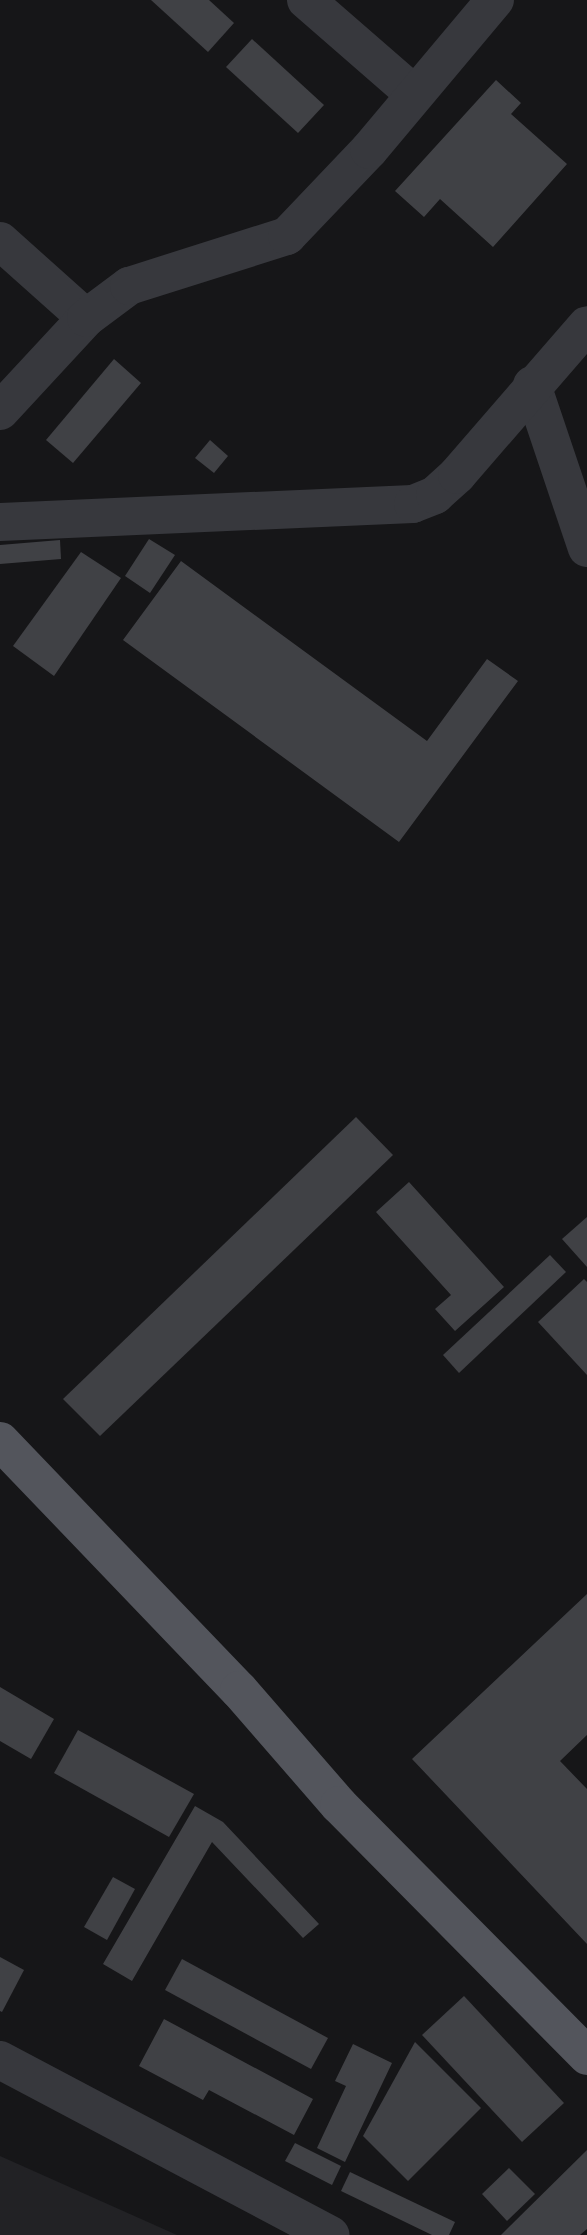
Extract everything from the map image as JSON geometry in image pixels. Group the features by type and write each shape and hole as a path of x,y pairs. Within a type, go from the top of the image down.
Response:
{"main road":[{"path":"0,1441 239,1690 339,1805 587,2056"}],"street":[{"path":"306,0 415,94"},
{"path":"0,411 86,318 129,286 286,236 369,150 495,0"},
{"path":"0,241 86,318"},
{"path":"0,522 413,504 435,495 457,475 532,385 587,325"},
{"path":"532,385 587,548"},
{"path":"0,2060 331,2235"}],"shaded area":[{"path":"0,2156 177,2235 0,2235"}],"building":[{"path":"151,0 209,0 234,23 208,52"},
{"path":"252,39 324,105 298,133 226,67"},
{"path":"496,80 521,103 511,114 567,164 493,247 440,199 424,217 395,191"},
{"path":"114,359 141,383 73,463 46,440"},
{"path":"210,440 228,456 214,473 195,458"},
{"path":"149,539 175,555 150,593 125,576"},
{"path":"60,540 61,559 0,564 0,545"},
{"path":"81,552 121,578 54,676 13,646"},
{"path":"181,561 427,741 487,659 518,681 399,842 123,640"},
{"path":"356,1117 393,1155 100,1436 63,1399"},
{"path":"409,1182 504,1287 455,1331 435,1309 451,1295 376,1212"},
{"path":"587,1217 587,1267 562,1239"},
{"path":"550,1255 566,1272 459,1373 443,1355"},
{"path":"584,1279 587,1282 587,1375 538,1322"},
{"path":"587,1594 587,1735 560,1761 587,1789 587,1944 412,1759"},
{"path":"0,1687 54,1719 31,1759 0,1741"},
{"path":"78,1730 194,1794 169,1837 54,1773"},
{"path":"195,1806 223,1822 319,1924 303,1938 212,1842 132,1981 103,1964"},
{"path":"113,1877 135,1889 107,1940 84,1927"},
{"path":"0,1957 24,1970 2,2012 0,2011"},
{"path":"182,1959 328,2038 311,2069 165,1990"},
{"path":"464,1996 564,2103 522,2142 422,2035"},
{"path":"164,2019 313,2099 294,2135 209,2090 203,2100 139,2066"},
{"path":"415,2042 481,2108 408,2181 363,2136"},
{"path":"353,2044 392,2063 345,2162 317,2148 346,2086 335,2081"},
{"path":"295,2143 341,2166 332,2185 285,2161"},
{"path":"587,2150 587,2229 580,2235 501,2235"},
{"path":"509,2168 535,2194 507,2221 482,2194"},
{"path":"350,2172 455,2222 449,2235 432,2235 341,2191"}]}
